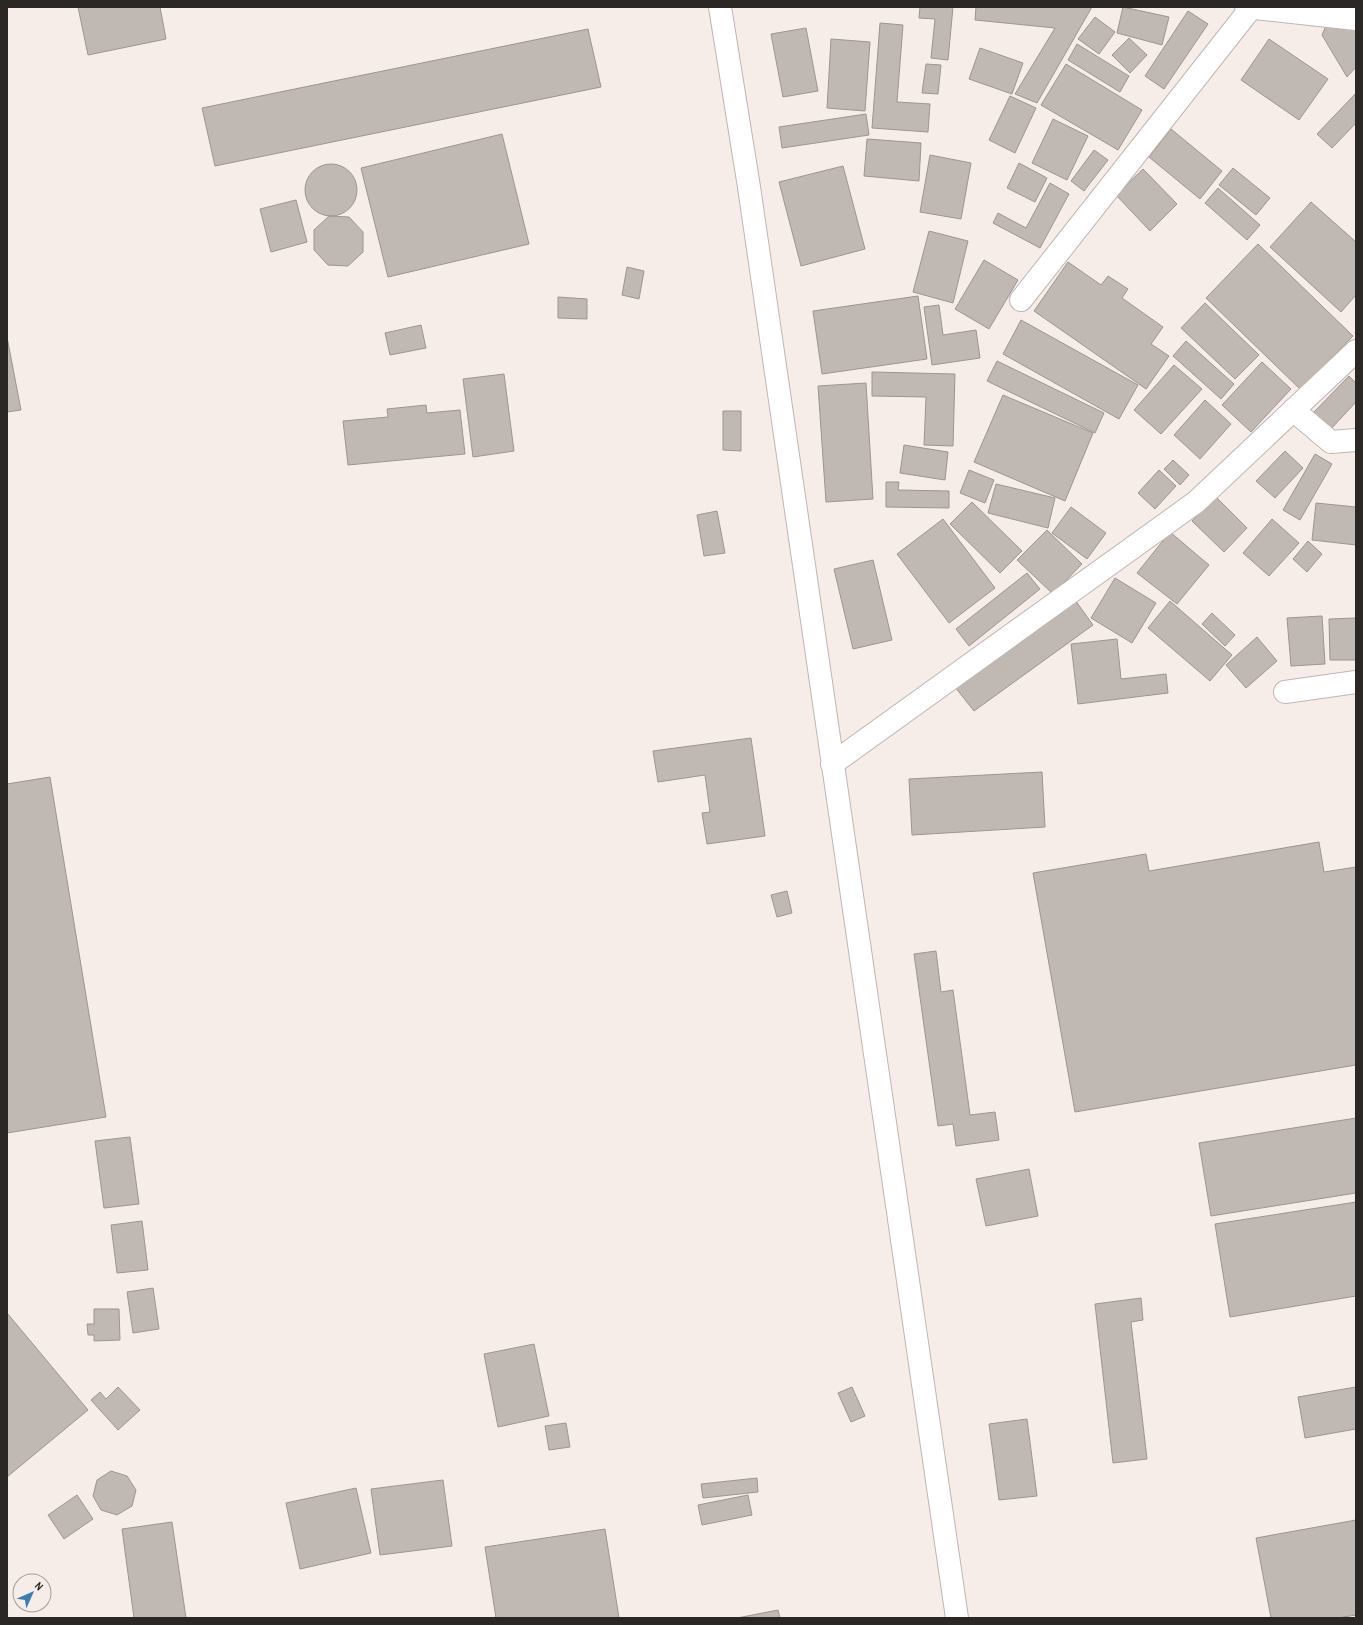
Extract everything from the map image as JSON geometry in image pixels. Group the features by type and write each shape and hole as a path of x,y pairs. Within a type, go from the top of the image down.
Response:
{"street":[{"path":"1021,300 1248,7 1356,18"},
{"path":"725,8 750,195 957,1618"},
{"path":"832,764 1196,502 1356,351"},
{"path":"1293,410 1332,442 1356,440"},
{"path":"1285,692 1356,682"}],"building":[{"path":"78,7 160,7 166,39 88,55"},
{"path":"920,7 953,7 948,60 931,58 935,19 919,18"},
{"path":"976,7 1092,7 1037,103 1015,94 1055,28 975,20"},
{"path":"1123,7 1169,17 1162,45 1117,33"},
{"path":"1188,11 1208,24 1164,89 1145,76"},
{"path":"1095,17 1115,32 1099,54 1078,39"},
{"path":"1328,21 1356,26 1356,67 1347,77 1322,35"},
{"path":"880,23 903,25 897,102 930,104 928,132 872,128"},
{"path":"806,28 818,91 783,97 771,34"},
{"path":"588,29 601,87 215,166 202,108"},
{"path":"1129,38 1147,55 1130,73 1112,55"},
{"path":"831,39 870,42 865,111 827,108"},
{"path":"1269,39 1328,79 1299,120 1241,80"},
{"path":"1077,44 1129,76 1120,92 1068,60"},
{"path":"980,48 1023,63 1012,94 969,79"},
{"path":"926,64 941,65 938,94 922,93"},
{"path":"1066,64 1142,110 1118,150 1041,105"},
{"path":"1356,93 1356,123 1332,148 1317,134"},
{"path":"1010,96 1036,108 1015,153 989,140"},
{"path":"866,114 869,135 782,148 779,127"},
{"path":"1053,119 1088,136 1067,180 1032,163"},
{"path":"1171,129 1222,171 1200,199 1149,157"},
{"path":"502,134 529,244 388,277 361,168"},
{"path":"867,139 921,143 919,181 864,176"},
{"path":"1094,150 1108,160 1084,191 1071,181"},
{"path":"930,155 971,163 961,219 920,212"},
{"path":"1019,163 1047,178 1035,202 1007,188"},
{"path":"331,164 341,166 349,172 355,180 357,190 355,200 349,208 341,214 331,216 321,214 313,208 307,200 305,190 307,180 313,172 321,166"},
{"path":"843,166 865,249 801,266 779,182"},
{"path":"1233,168 1270,198 1256,215 1219,185"},
{"path":"1143,169 1177,204 1150,231 1116,195"},
{"path":"1050,183 1069,194 1040,248 993,223 998,213 1026,228"},
{"path":"1218,188 1260,225 1247,240 1205,203"},
{"path":"296,200 307,242 271,252 260,209"},
{"path":"1311,202 1356,242 1356,295 1341,312 1270,247"},
{"path":"329,216 349,217 363,232 363,252 348,266 328,265 314,250 314,230"},
{"path":"929,231 968,241 953,303 913,292"},
{"path":"1258,244 1353,336 1301,390 1206,298"},
{"path":"984,260 1018,280 989,329 955,309"},
{"path":"1068,262 1101,285 1108,276 1128,289 1122,298 1163,327 1151,344 1169,356 1146,389 1034,311"},
{"path":"627,267 644,271 639,299 622,295"},
{"path":"918,296 927,359 822,374 813,311"},
{"path":"558,297 587,299 587,319 558,318"},
{"path":"1205,303 1259,355 1235,379 1181,328"},
{"path":"939,305 943,335 976,330 980,358 932,365 924,307"},
{"path":"1021,320 1138,385 1119,419 1003,354"},
{"path":"421,325 426,348 390,355 385,333"},
{"path":"7,337 21,410 7,412"},
{"path":"1186,341 1234,384 1221,399 1173,356"},
{"path":"997,361 1104,413 1095,433 987,381"},
{"path":"1262,362 1291,389 1251,432 1222,405"},
{"path":"1174,365 1202,389 1161,434 1134,410"},
{"path":"872,372 955,374 953,446 924,445 926,397 872,396"},
{"path":"504,374 514,451 473,457 463,379"},
{"path":"1349,376 1356,383 1356,402 1329,431 1312,414"},
{"path":"866,383 873,499 826,502 818,386"},
{"path":"1003,395 1093,433 1065,501 974,462"},
{"path":"1205,400 1231,424 1200,459 1174,435"},
{"path":"426,405 427,413 460,410 465,454 348,465 343,421 388,417 387,409"},
{"path":"723,411 741,411 741,451 723,450"},
{"path":"904,445 948,452 945,480 900,473"},
{"path":"1285,451 1303,468 1275,498 1256,481"},
{"path":"1315,454 1332,464 1300,520 1283,510"},
{"path":"1173,460 1189,475 1180,485 1164,469"},
{"path":"969,470 994,480 985,503 960,493"},
{"path":"1159,470 1176,486 1155,509 1138,493"},
{"path":"886,482 899,482 898,490 949,491 949,508 886,507"},
{"path":"996,484 1055,498 1048,528 988,513"},
{"path":"1215,496 1247,528 1224,552 1192,521"},
{"path":"972,502 1022,551 1000,573 950,524"},
{"path":"1316,503 1356,507 1356,545 1312,540"},
{"path":"1071,507 1106,533 1087,559 1052,533"},
{"path":"717,511 725,553 704,556 697,515"},
{"path":"943,519 995,588 949,623 897,554"},
{"path":"1272,519 1299,543 1269,576 1243,553"},
{"path":"1047,530 1082,564 1053,594 1017,560"},
{"path":"1170,532 1209,565 1177,604 1137,573"},
{"path":"1308,541 1322,554 1307,572 1293,559"},
{"path":"873,560 892,640 853,649 834,569"},
{"path":"1027,573 1040,589 969,646 956,629"},
{"path":"1115,578 1156,603 1132,643 1091,618"},
{"path":"1075,600 1093,625 974,711 955,687"},
{"path":"1170,601 1232,655 1210,681 1148,628"},
{"path":"1212,613 1235,635 1225,646 1202,624"},
{"path":"1322,616 1325,664 1291,666 1287,618"},
{"path":"1356,618 1356,660 1330,660 1329,619"},
{"path":"1257,637 1277,661 1246,688 1226,665"},
{"path":"1117,639 1121,679 1166,674 1168,693 1078,704 1071,644"},
{"path":"751,738 765,836 707,844 702,813 710,812 705,775 658,782 653,751"},
{"path":"1042,772 1045,827 912,835 909,779"},
{"path":"50,777 106,1117 7,1133 7,784"},
{"path":"1319,842 1324,872 1356,867 1356,1065 1075,1112 1033,873 1146,854 1149,871"},
{"path":"787,891 792,913 777,917 771,895"},
{"path":"936,951 941,992 953,990 970,1115 995,1112 999,1140 956,1146 953,1124 938,1126 914,954"},
{"path":"1356,1118 1356,1193 1211,1216 1199,1143"},
{"path":"130,1137 139,1204 104,1208 95,1141"},
{"path":"1029,1169 1038,1216 986,1226 976,1179"},
{"path":"1356,1202 1356,1296 1230,1317 1215,1224"},
{"path":"142,1221 148,1270 117,1273 111,1225"},
{"path":"153,1288 159,1329 133,1333 127,1292"},
{"path":"1141,1298 1143,1320 1131,1322 1147,1459 1113,1463 1095,1304"},
{"path":"94,1309 119,1309 120,1340 94,1341 94,1335 88,1335 87,1324 94,1324"},
{"path":"7,1313 88,1410 7,1477"},
{"path":"534,1344 549,1416 498,1427 484,1354"},
{"path":"118,1387 140,1410 118,1430 91,1400 100,1392 106,1399"},
{"path":"852,1387 865,1416 851,1422 838,1393"},
{"path":"1356,1387 1356,1429 1305,1438 1298,1397"},
{"path":"1027,1419 1037,1496 999,1500 989,1424"},
{"path":"566,1423 570,1447 549,1450 545,1426"},
{"path":"111,1471 127,1476 136,1490 132,1506 117,1515 101,1510 93,1496 97,1480"},
{"path":"757,1478 758,1492 703,1498 701,1484"},
{"path":"443,1480 452,1546 380,1555 371,1489"},
{"path":"356,1488 371,1553 300,1569 286,1503"},
{"path":"77,1495 93,1519 64,1539 48,1515"},
{"path":"748,1495 752,1515 702,1525 698,1505"},
{"path":"1356,1520 1356,1615 1337,1618 1271,1618 1256,1538"},
{"path":"172,1522 186,1618 134,1618 122,1529"},
{"path":"605,1529 619,1618 496,1618 485,1547"},
{"path":"778,1610 780,1618 737,1618"}]}
